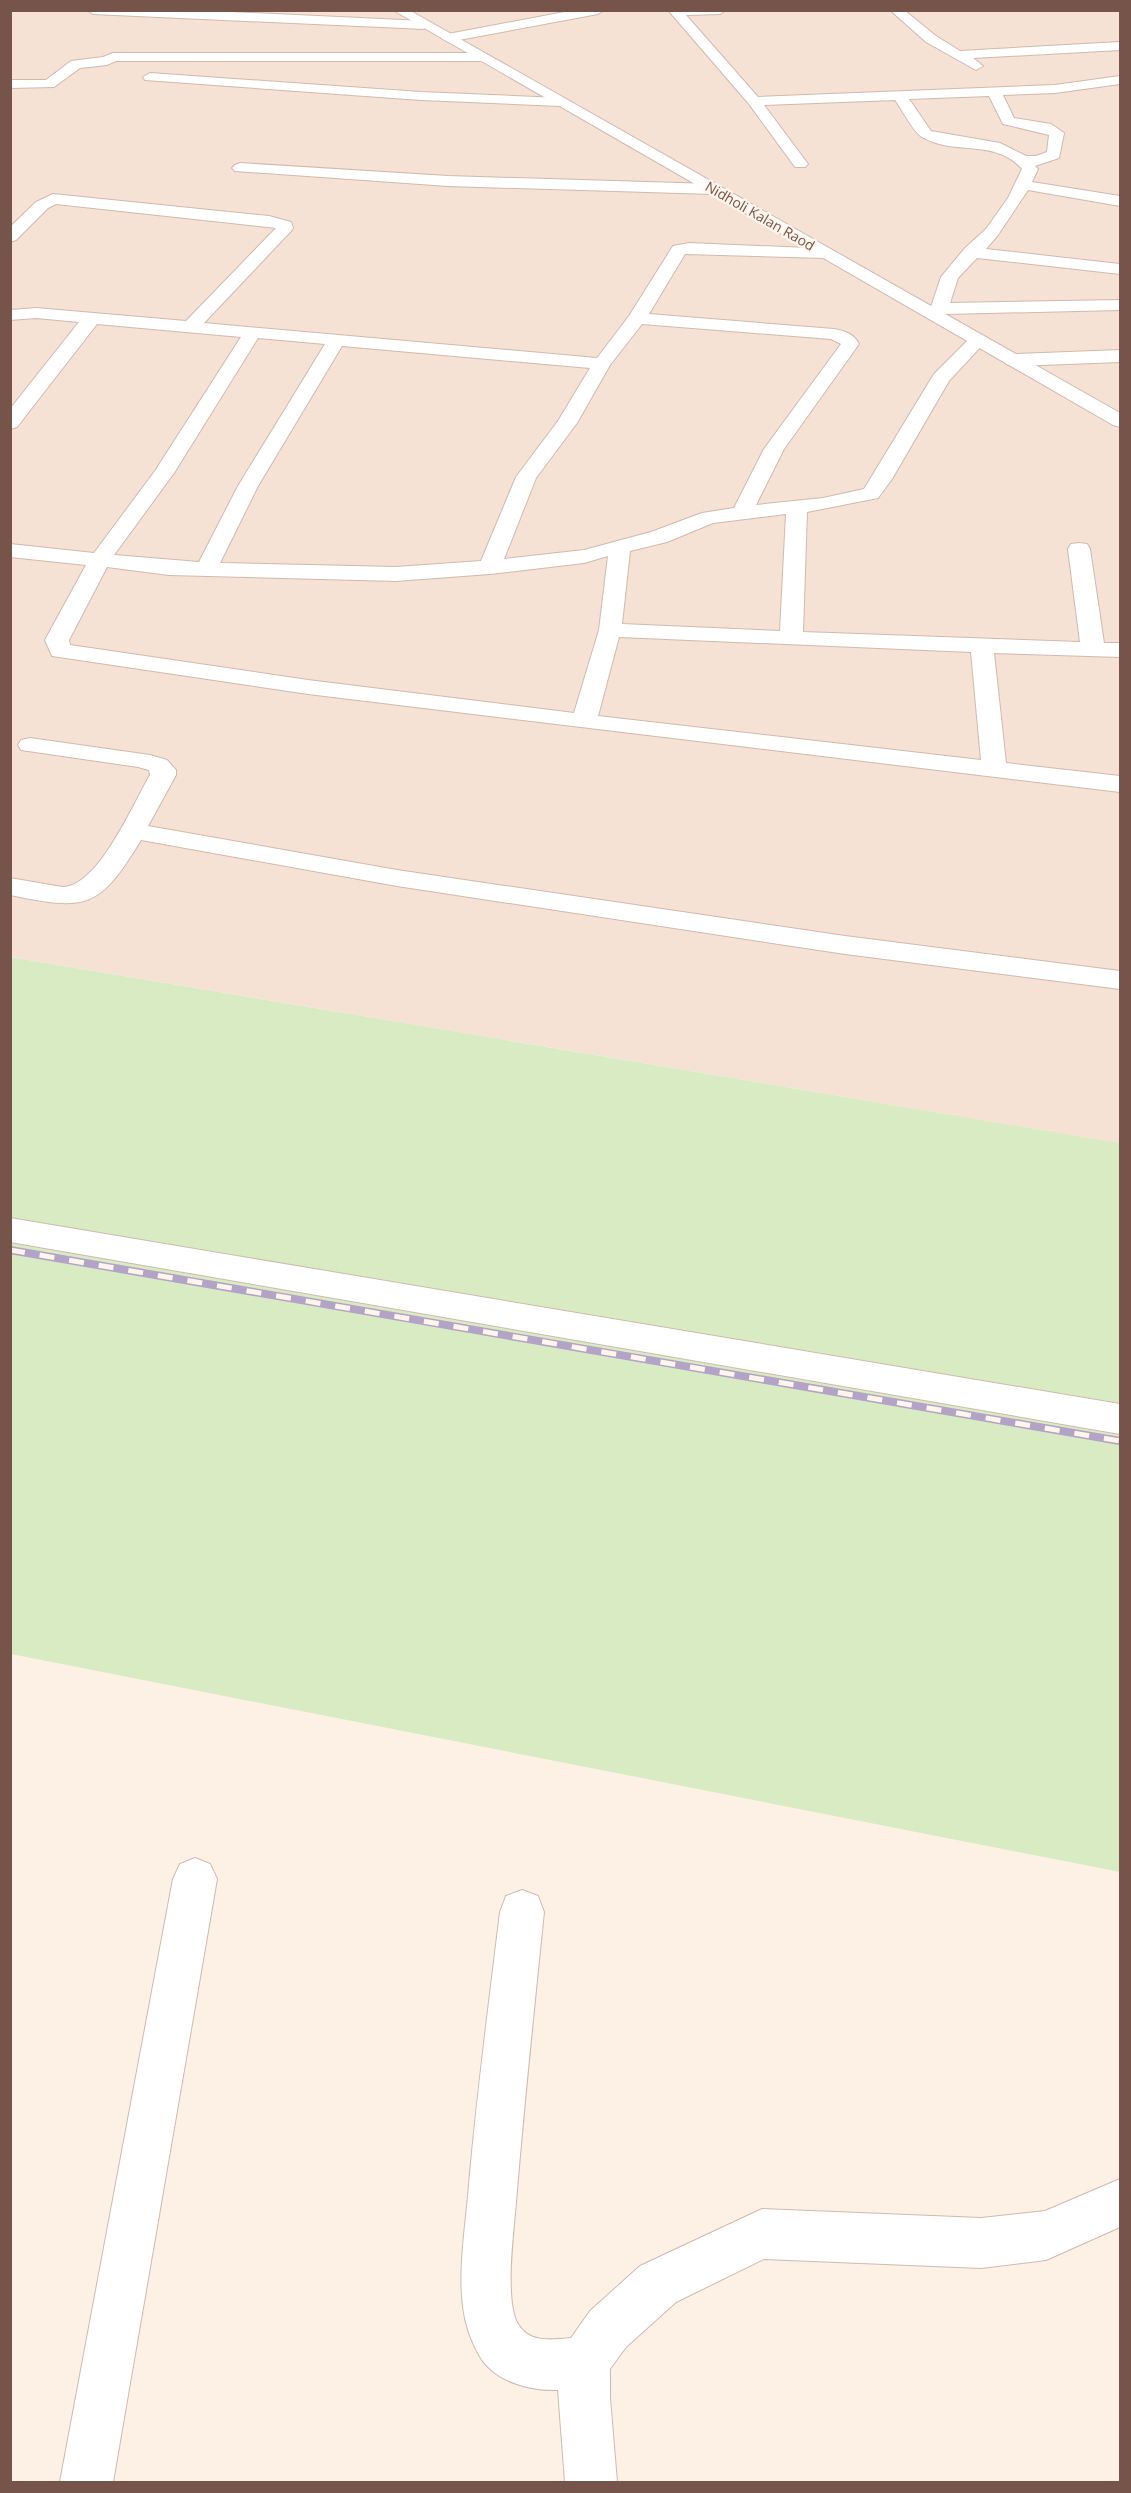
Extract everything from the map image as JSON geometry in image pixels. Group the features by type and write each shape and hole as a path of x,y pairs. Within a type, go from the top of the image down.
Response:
{"street":[{"path":"93,10 424,25"},
{"name":"Nidholi Kalan Raod","path":"399,10 825,253 938,313 978,340 1120,421"},
{"path":"448,38 598,10"},
{"path":"674,11 720,10"},
{"path":"896,10 931,39 992,81 1016,90 1080,87 1120,80"},
{"path":"674,11 754,101 800,164"},
{"path":"139,27 155,12"},
{"path":"10,84 49,84 76,64 106,61 113,57 125,41"},
{"path":"957,55 1120,46"},
{"path":"1029,51 1046,63"},
{"path":"113,57 480,57"},
{"path":"1063,75 1080,87"},
{"path":"150,77 421,96 560,102"},
{"path":"754,101 899,95 992,81"},
{"path":"992,81 1008,122 1046,128 1057,133 1054,155 1038,161 1023,161"},
{"path":"899,95 926,134 943,139 995,146 1023,161 1030,170 1024,185 992,232 950,276 938,313 1120,305"},
{"path":"240,168 448,181 712,189"},
{"path":"1024,185 1120,201"},
{"path":"10,237 42,205 53,198 269,221 285,225 285,228 191,326"},
{"path":"490,567 526,477 567,423 602,364 637,318 675,253 682,249 825,253"},
{"path":"971,252 1120,269"},
{"path":"1086,306 1097,331 1114,356"},
{"path":"10,315 36,313 602,364"},
{"path":"10,423 92,318"},
{"path":"637,318 834,334 848,340 850,344 774,449 741,514"},
{"path":"252,333 164,473 99,561 57,640 57,647 64,653 584,721 1120,784"},
{"path":"206,569 248,486 337,340"},
{"path":"10,550 99,561 206,569 396,574 490,567 584,556 659,537 709,517 853,499 871,494 941,378 978,340"},
{"path":"1013,360 1114,356"},
{"path":"791,639 797,507"},
{"path":"584,721 610,630 620,548"},
{"path":"1079,549 1094,649"},
{"path":"610,630 791,639 1120,650"},
{"path":"982,645 994,770"},
{"path":"10,886 72,896 84,892 99,880 133,831 163,775 163,770 158,765 141,760 30,745"},
{"path":"133,831 409,879 845,945 1120,981"},
{"path":"10,1230 1120,1419"},
{"path":"86,2482 195,1879"},
{"path":"522,1912 496,2142 488,2253 490,2319 496,2336 507,2351 526,2362 555,2367 585,2362"},
{"path":"591,2482 584,2398 585,2362 608,2329 658,2284 762,2234 981,2243 1046,2235 1120,2203"}],"shaded area":[{"path":"10,11 1120,11 1120,1143 11,957"}],"green space":[{"path":"10,957 1120,1143 1120,1872 11,1654"}],"railway":[{"path":"10,1250 1120,1441"}]}
